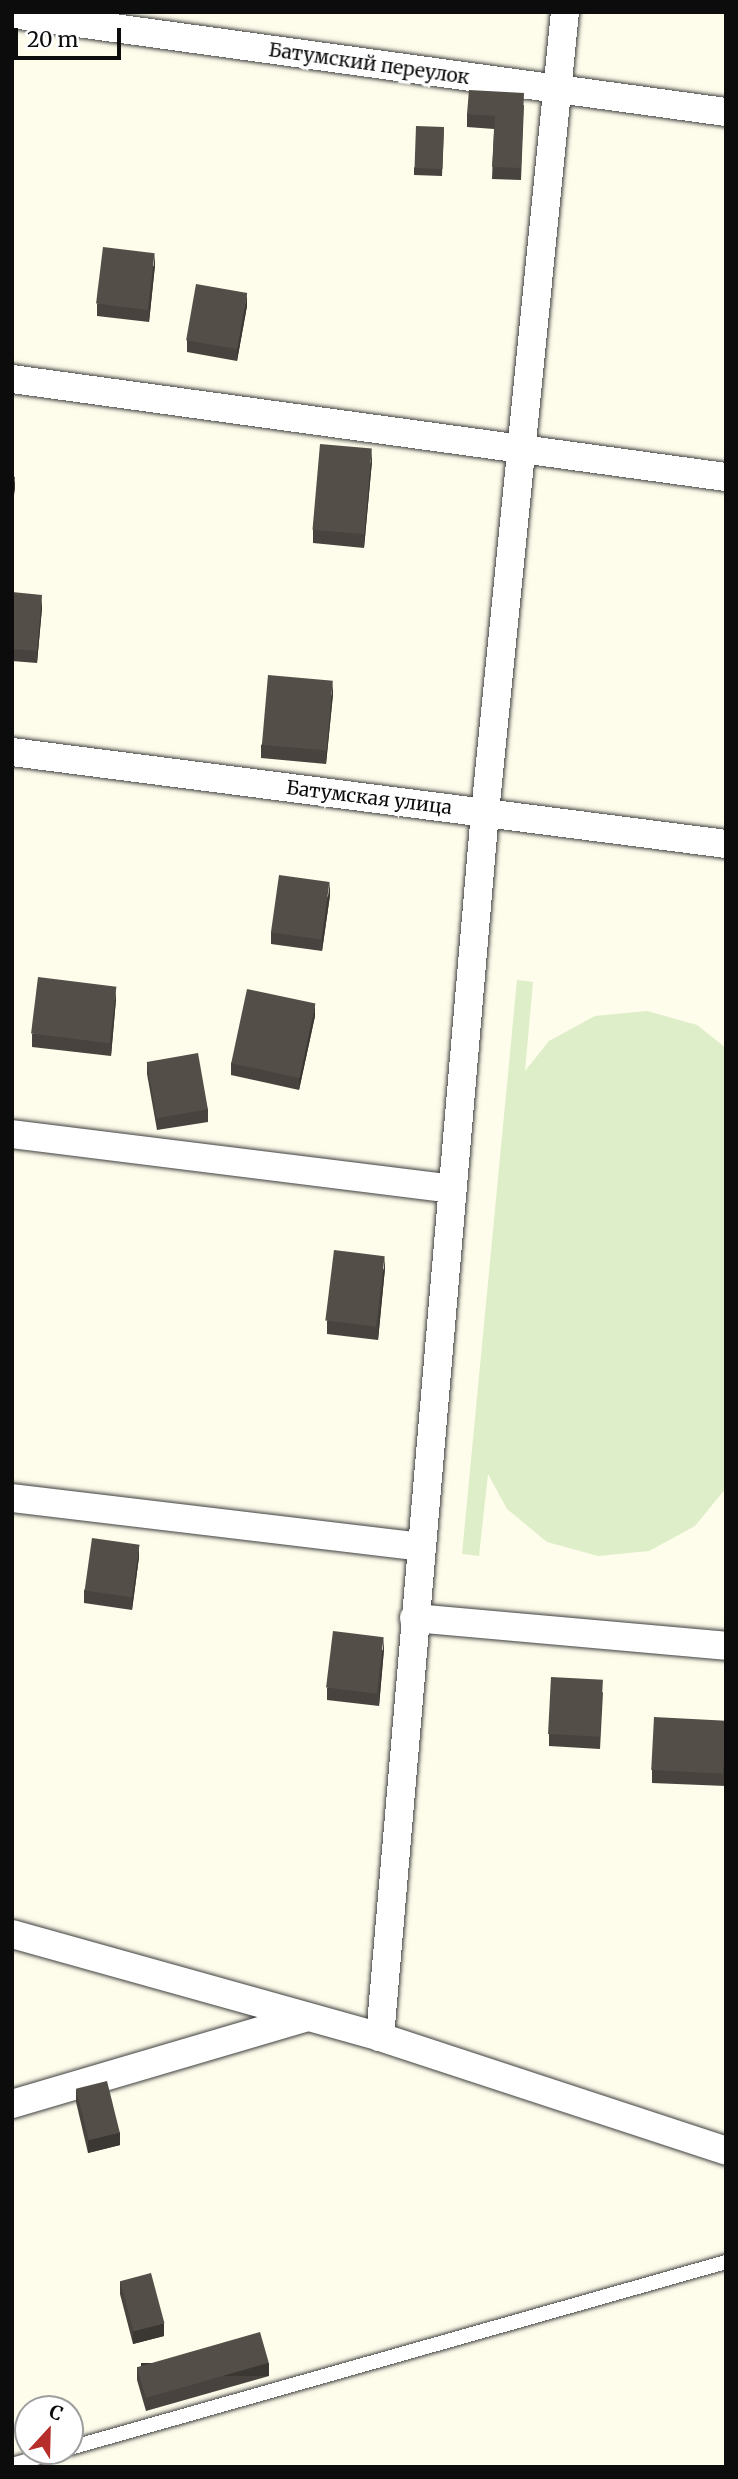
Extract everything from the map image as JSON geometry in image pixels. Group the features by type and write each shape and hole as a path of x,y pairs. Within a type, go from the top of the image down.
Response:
{"street":[{"path":"380,2037 485,813 565,12"},
{"name":"Батумский переулок","path":"12,14 726,112"},
{"path":"12,379 521,451 726,477"},
{"name":"Батумская улица","path":"12,752 726,844"},
{"path":"12,1134 452,1189"},
{"path":"12,1498 420,1547"},
{"path":"414,1618 726,1646"},
{"path":"12,1934 380,2037 726,2151"},
{"path":"12,2104 307,2017"}],"lane":[{"path":"84,2444 726,2262"}],"green space":[{"path":"517,980 533,982 525,1071 549,1041 595,1016 647,1011 697,1025 726,1048 726,1488 695,1526 649,1551 598,1556 547,1542 507,1509 488,1474 479,1556 462,1554"}],"building":[{"path":"469,90 524,93 521,168 492,167 495,116 467,114"},
{"path":"416,126 444,127 443,169 415,168"},
{"path":"103,247 155,253 148,310 96,304"},
{"path":"196,284 247,293 237,349 186,340"},
{"path":"320,444 372,449 364,534 313,530"},
{"path":"12,592 42,595 37,651 12,649"},
{"path":"268,675 333,681 327,750 262,745"},
{"path":"279,875 330,882 321,940 271,932"},
{"path":"38,977 116,987 109,1043 31,1034"},
{"path":"247,989 315,1004 300,1078 231,1063"},
{"path":"198,1053 208,1109 157,1118 147,1062"},
{"path":"334,1250 385,1256 376,1327 325,1320"},
{"path":"92,1538 140,1545 132,1597 85,1590"},
{"path":"333,1631 384,1637 377,1694 326,1688"},
{"path":"551,1677 603,1680 600,1737 548,1734"},
{"path":"654,1717 726,1721 723,1774 651,1770"},
{"path":"107,2081 120,2132 89,2140 76,2089"},
{"path":"151,2273 164,2323 134,2332 120,2281"},
{"path":"260,2332 269,2363 146,2398 137,2367"}]}
